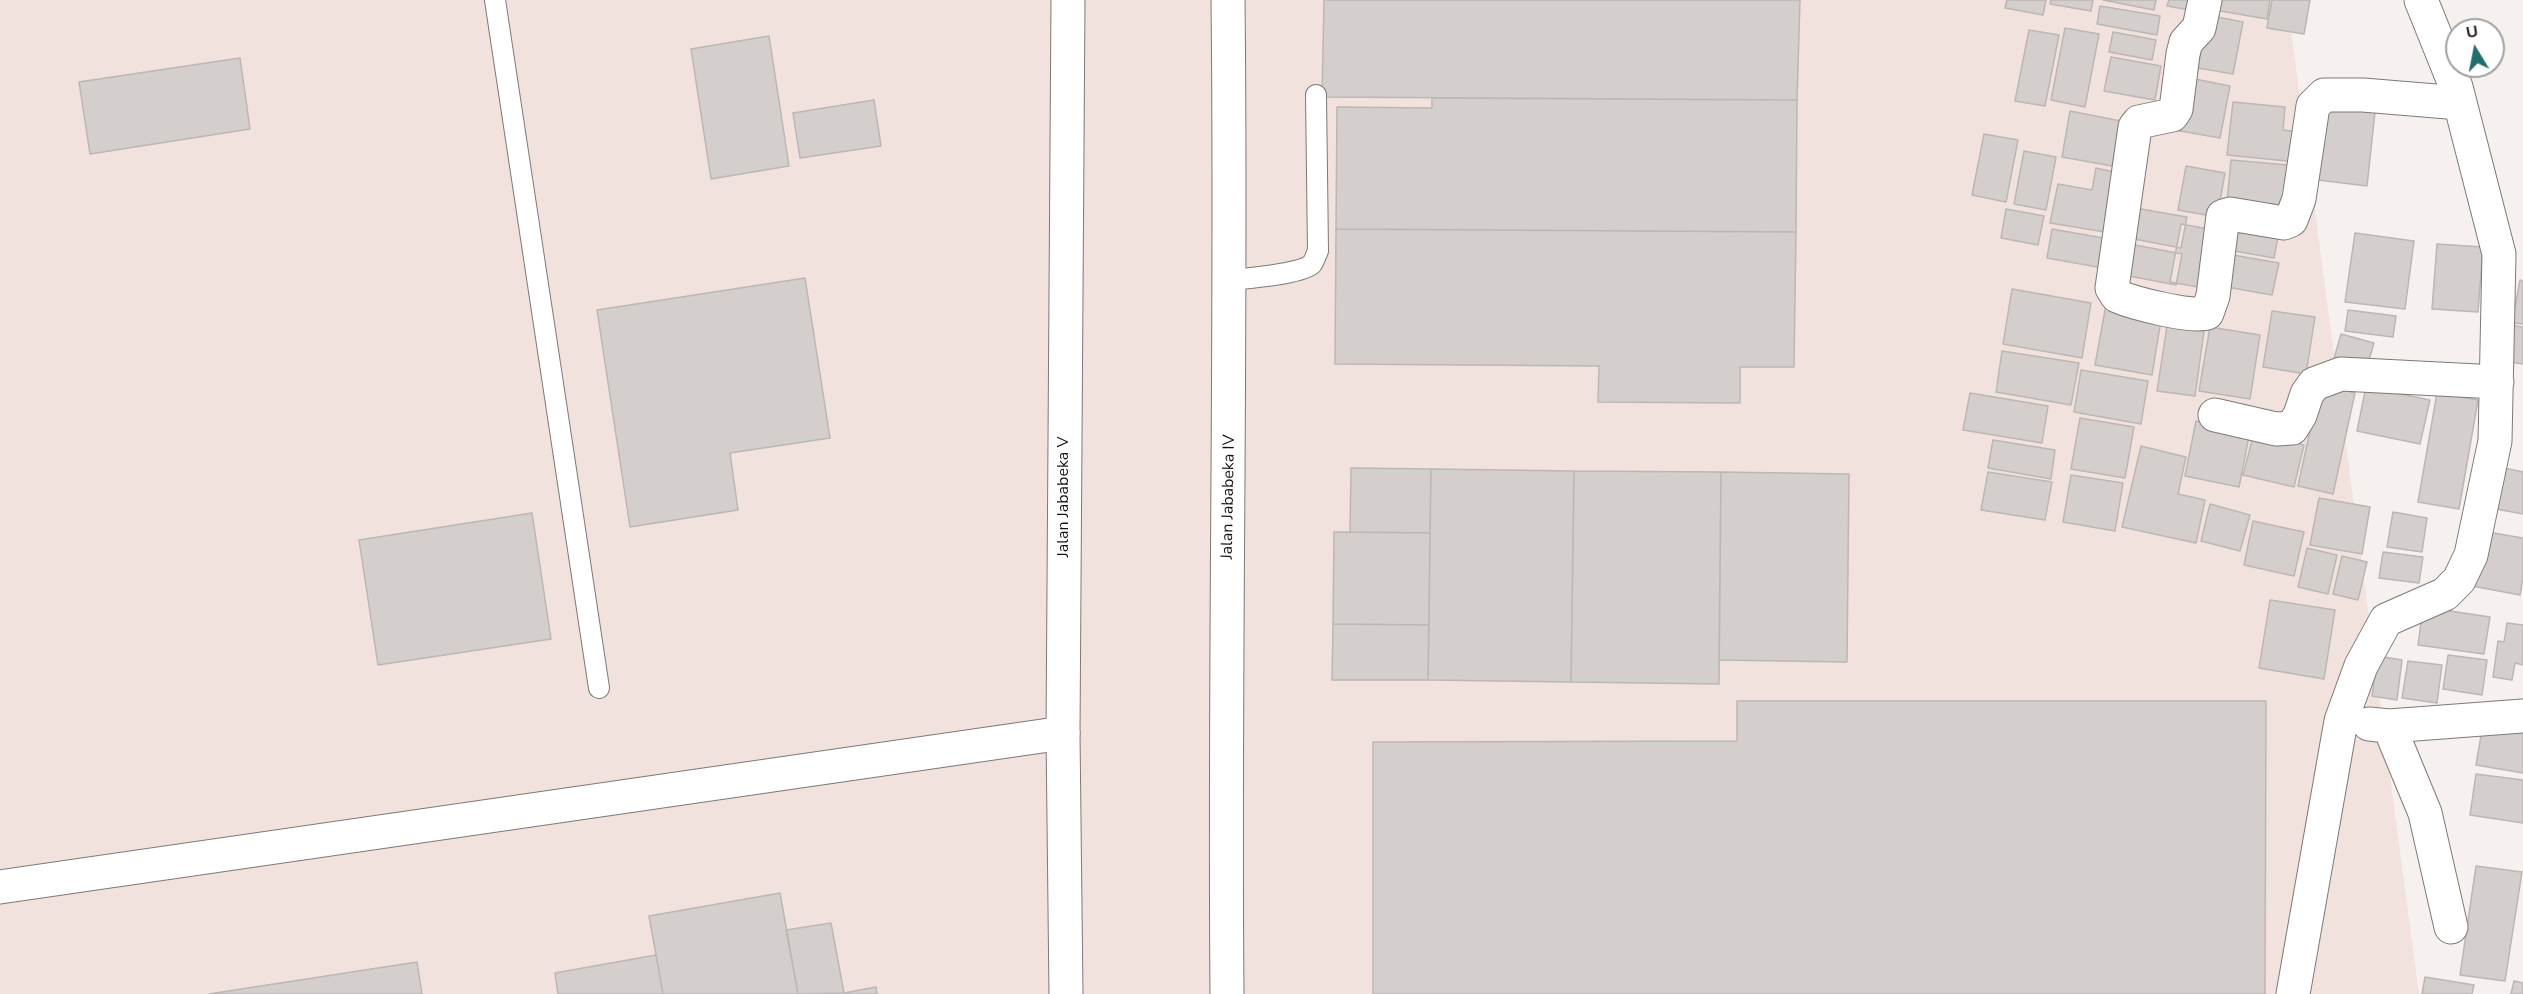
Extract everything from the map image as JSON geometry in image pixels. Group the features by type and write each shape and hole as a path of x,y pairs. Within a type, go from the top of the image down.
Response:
{"street":[{"name":"Jalan Jababeka V","path":"1066,994 1063,733 1068,0"},
{"name":"Jalan Jababeka IV","path":"1227,0 1227,280 1230,431 1225,801 1227,994"},
{"path":"2205,0 2199,28 2186,42 2176,109 2172,115 2139,122 2135,127 2112,288 2116,296 2128,301 2192,314 2207,313 2213,296 2223,216 2230,214 2284,222 2290,220 2299,199 2313,106 2324,95 2353,94 2460,103"},
{"path":"2293,994 2341,721 2361,666 2386,620 2445,594 2459,580 2471,555 2495,441 2497,382 2511,257 2456,87 2421,0"},
{"path":"2216,415 2276,429 2292,428 2314,384 2340,374 2497,382"},
{"path":"2341,721 2388,726 2523,716"},
{"path":"2388,726 2426,813 2451,927"},
{"path":"0,887 1063,733"}],"lane":[{"path":"495,0 599,688"},
{"path":"1227,280 1268,276 1300,269 1311,264 1318,251 1316,95"}],"shaded area":[{"path":"0,0 2287,0 2419,994 0,994"}],"building":[{"path":"1324,0 1800,0 1797,100 1322,97"},
{"path":"2007,0 2046,0 2043,15 2005,8"},
{"path":"2051,0 2093,0 2091,11 2050,4"},
{"path":"2103,0 2156,0 2154,10"},
{"path":"2169,0 2197,0 2195,11 2167,6"},
{"path":"2211,0 2270,0 2267,19 2209,9"},
{"path":"2272,0 2310,0 2304,34 2267,28"},
{"path":"2100,6 2160,16 2157,35 2097,24"},
{"path":"2207,15 2243,22 2233,74 2198,68"},
{"path":"2065,28 2099,34 2085,107 2051,100"},
{"path":"2029,30 2059,35 2045,106 2015,101"},
{"path":"2113,32 2156,40 2152,60 2109,52"},
{"path":"769,36 789,166 711,179 691,49"},
{"path":"2111,57 2161,66 2155,100 2104,91"},
{"path":"240,58 250,129 90,154 79,82"},
{"path":"2185,77 2230,86 2220,138 2175,130"},
{"path":"1432,98 1797,100 1796,232 1336,229 1337,107 1432,108"},
{"path":"874,100 881,146 800,158 793,113"},
{"path":"2233,102 2285,107 2283,130 2300,132 2297,162 2227,155"},
{"path":"2318,106 2375,112 2367,186 2310,179"},
{"path":"2070,111 2121,121 2112,166 2062,157"},
{"path":"1984,134 2018,140 2006,202 1972,195"},
{"path":"2024,151 2056,157 2046,210 2014,204"},
{"path":"2231,160 2288,165 2284,207 2227,202"},
{"path":"2186,166 2225,173 2217,217 2178,210"},
{"path":"2096,168 2123,174 2111,233 2050,223 2058,184 2092,190"},
{"path":"2135,208 2187,217 2181,248 2129,238"},
{"path":"2006,209 2044,216 2038,245 2001,238"},
{"path":"2229,217 2280,226 2274,258 2223,249"},
{"path":"2181,224 2220,231 2209,289 2170,282"},
{"path":"1336,229 1796,232 1794,367 1740,367 1740,403 1598,402 1599,366 1335,364"},
{"path":"2052,229 2109,239 2103,268 2047,258"},
{"path":"2355,233 2414,241 2405,309 2345,302"},
{"path":"2130,244 2182,254 2176,285 2124,275"},
{"path":"2437,244 2483,247 2478,312 2432,309"},
{"path":"2227,254 2279,263 2272,295 2221,286"},
{"path":"805,278 830,438 730,453 738,510 630,527 597,310"},
{"path":"2520,280 2523,281 2523,324 2512,323"},
{"path":"2012,289 2091,303 2082,358 2003,344"},
{"path":"2106,305 2162,314 2152,375 2095,365"},
{"path":"2348,310 2396,316 2393,337 2345,331"},
{"path":"2272,311 2315,317 2306,374 2263,367"},
{"path":"2510,325 2523,327 2523,364 2504,361"},
{"path":"2167,326 2204,331 2195,396 2157,391"},
{"path":"2210,327 2260,335 2250,399 2199,391"},
{"path":"2341,334 2374,343 2366,370 2333,362"},
{"path":"2002,351 2079,363 2071,405 1996,392"},
{"path":"2081,370 2148,381 2141,424 2074,412"},
{"path":"2320,385 2355,393 2333,494 2298,486"},
{"path":"2366,387 2430,400 2420,444 2357,431"},
{"path":"1970,393 2048,406 2042,443 1963,430"},
{"path":"2437,393 2478,400 2459,509 2418,502"},
{"path":"2080,418 2134,427 2125,478 2071,469"},
{"path":"2196,421 2250,431 2239,487 2185,476"},
{"path":"2254,433 2304,445 2294,487 2243,475"},
{"path":"1993,440 2055,450 2051,479 1988,468"},
{"path":"2141,446 2186,457 2178,494 2205,500 2196,543 2122,527"},
{"path":"1351,468 1431,469 1430,533 1350,532"},
{"path":"2504,468 2523,472 2523,514 2496,509"},
{"path":"1431,469 1574,471 1571,682 1428,680"},
{"path":"1574,471 1721,472 1719,684 1571,682"},
{"path":"1721,472 1849,474 1847,662 1719,660"},
{"path":"1988,472 2052,482 2045,520 1981,510"},
{"path":"2071,475 2123,483 2115,531 2063,522"},
{"path":"2319,498 2370,507 2362,554 2310,545"},
{"path":"2210,504 2250,515 2240,551 2201,541"},
{"path":"2393,512 2427,518 2422,552 2387,547"},
{"path":"532,513 551,639 378,665 359,540"},
{"path":"2253,521 2304,532 2294,576 2244,565"},
{"path":"2482,531 2523,538 2523,578 2520,595 2472,586"},
{"path":"1334,532 1430,533 1429,625 1333,624"},
{"path":"2307,548 2337,555 2328,594 2298,587"},
{"path":"2383,552 2423,557 2419,583 2379,578"},
{"path":"2342,556 2367,562 2358,600 2333,594"},
{"path":"2270,600 2335,610 2324,679 2259,668"},
{"path":"2423,607 2490,617 2484,654 2418,645"},
{"path":"2507,623 2523,625 2523,665 2515,663 2512,680 2493,677 2498,641 2504,642"},
{"path":"1333,624 1429,625 1428,680 1332,680"},
{"path":"2448,655 2487,660 2482,695 2443,689"},
{"path":"2378,656 2402,660 2397,700 2372,696"},
{"path":"2408,661 2442,665 2437,703 2402,698"},
{"path":"1737,701 2266,701 2265,994 1373,994 1373,742 1737,741"},
{"path":"2483,724 2523,729 2523,773 2476,765"},
{"path":"2476,774 2523,780 2523,823 2470,815"},
{"path":"2476,866 2522,872 2505,981 2460,975"},
{"path":"780,893 798,994 663,994 649,916"},
{"path":"831,923 844,993 798,994 786,930"},
{"path":"656,955 663,994 558,994 555,973"},
{"path":"417,962 422,994 209,994"},
{"path":"2425,977 2474,985 2472,994 2422,994"},
{"path":"2514,981 2523,983 2523,994 2511,994"},
{"path":"876,987 877,994 838,994 844,993"}]}
